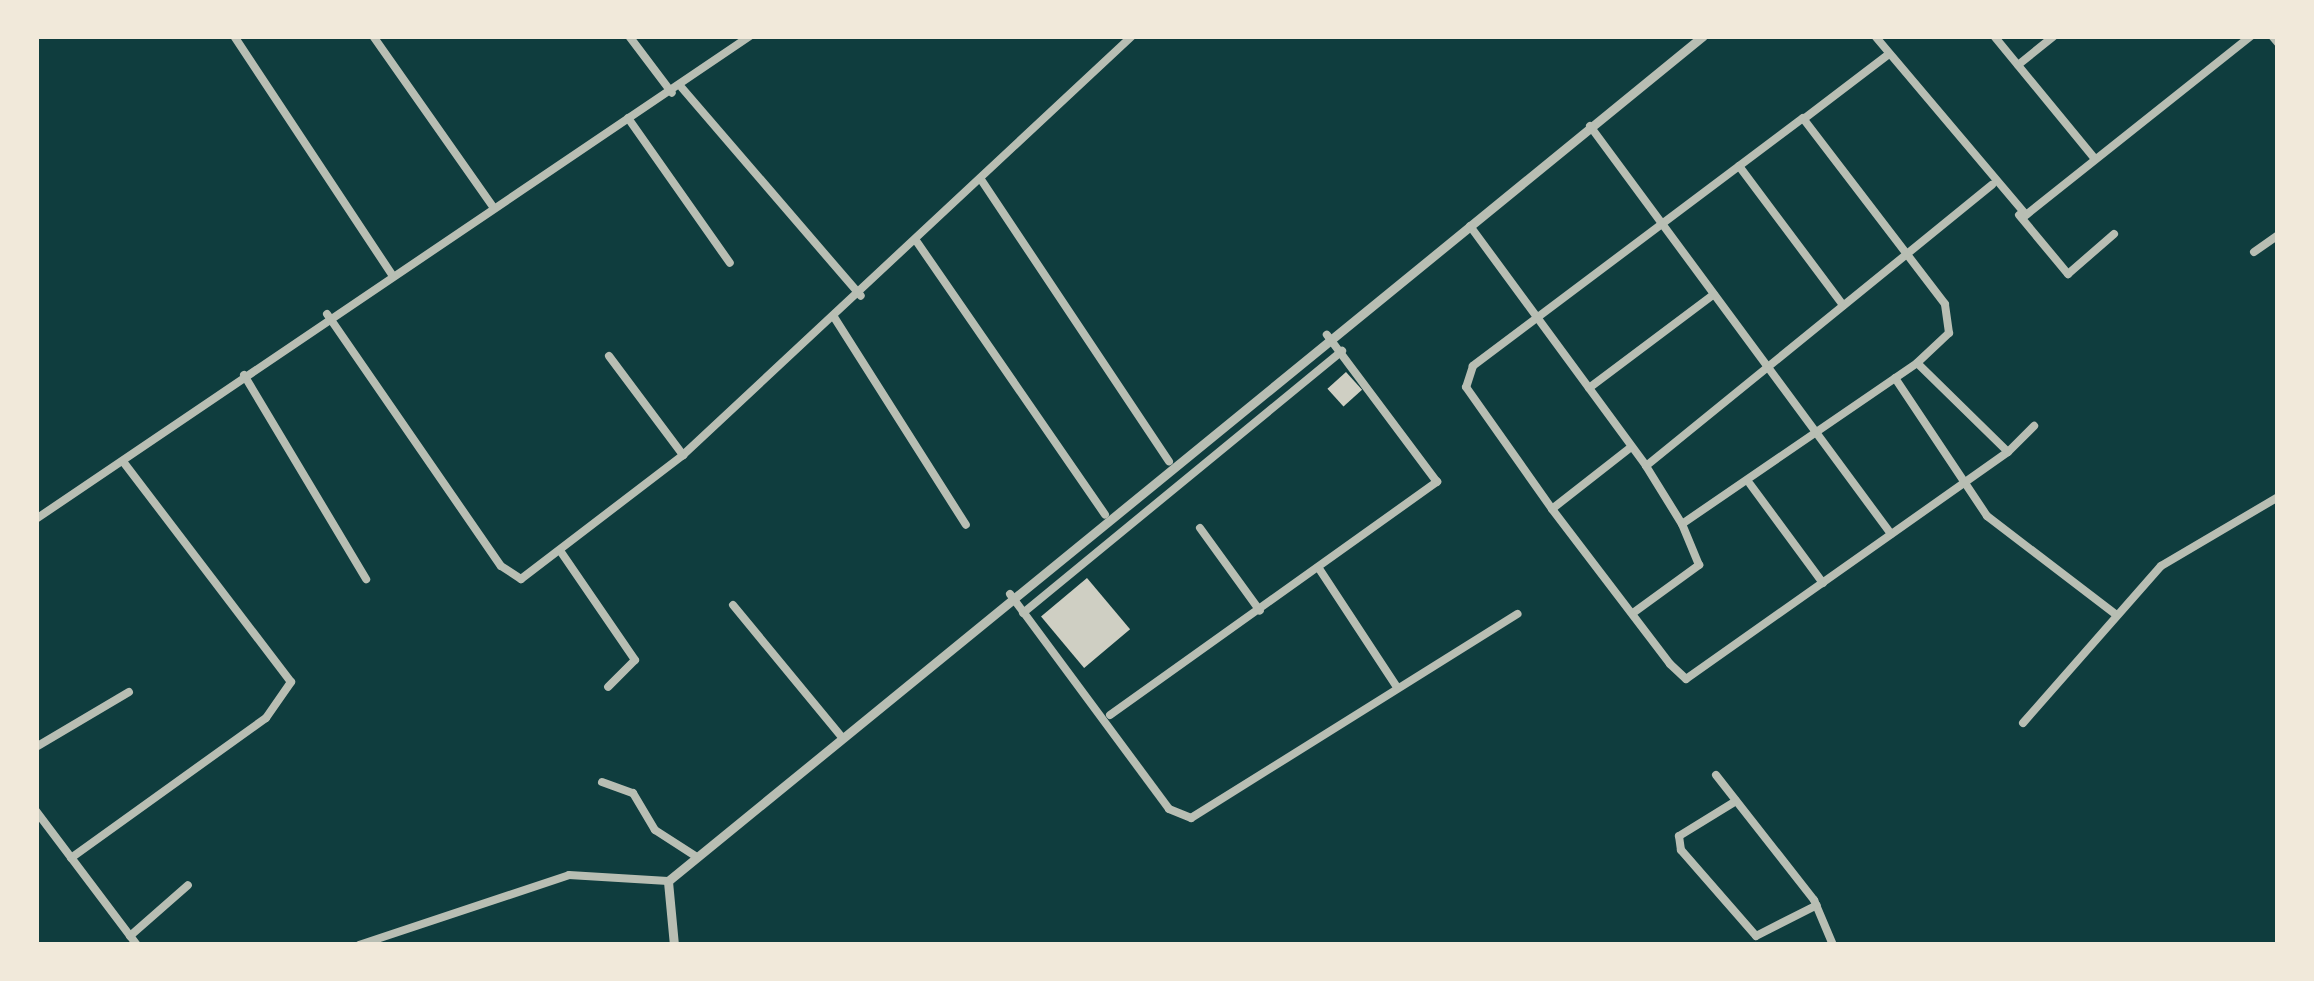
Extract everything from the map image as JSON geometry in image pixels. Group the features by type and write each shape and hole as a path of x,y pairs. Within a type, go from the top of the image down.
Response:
{"street":[{"path":"234,36 392,274"},
{"path":"373,36 493,207"},
{"path":"629,36 861,296"},
{"path":"36,519 123,463 327,314 676,90 750,36"},
{"path":"327,314 507,573 527,577 683,455 861,296 1132,36"},
{"path":"359,945 569,875 668,881 1169,461 1469,224 1690,40 1703,36"},
{"path":"1875,36 2068,274 2114,234"},
{"path":"1994,36 2095,159"},
{"path":"2018,65 2054,36"},
{"path":"2018,214 2251,36"},
{"path":"1889,54 1539,317 1464,380 1552,509 1633,613 1694,678 1891,534 1968,484 2034,425"},
{"path":"628,118 730,263"},
{"path":"1682,524 1750,484 1917,363 1953,323 1805,118"},
{"path":"1588,125 1891,534"},
{"path":"1739,166 1843,305"},
{"path":"982,181 1169,461"},
{"path":"1646,466 1992,185"},
{"path":"1469,224 1632,446 1682,524 1699,566 1633,613"},
{"path":"2254,252 2278,235"},
{"path":"917,242 1105,514"},
{"path":"1589,388 1714,294"},
{"path":"834,317 966,525"},
{"path":"1110,716 1437,482 1327,334"},
{"path":"1023,613 1342,351"},
{"path":"609,356 683,455"},
{"path":"1917,363 2008,452"},
{"path":"244,375 366,579"},
{"path":"1895,378 1999,526 2115,614"},
{"path":"1552,509 1632,446"},
{"path":"71,858 266,718 292,682 123,463"},
{"path":"1750,484 1823,583"},
{"path":"2023,723 2115,614 2195,538 2278,497"},
{"path":"1199,528 1260,611"},
{"path":"561,552 635,660 608,687"},
{"path":"1320,570 1397,687"},
{"path":"1010,594 1110,716 1169,809 1191,818 1518,614"},
{"path":"733,605 841,736"},
{"path":"36,747 129,692"},
{"path":"1716,775 1817,905 1833,945"},
{"path":"602,782 633,793 655,830 697,857"},
{"path":"1736,801 1679,836 1681,850 1756,936 1817,905"},
{"path":"36,812 133,940 188,885"},
{"path":"668,881 674,945"}],"building":[{"path":"1346,372 1362,390 1343,407 1327,389"},
{"path":"1087,578 1130,629 1084,668 1041,617"}]}
